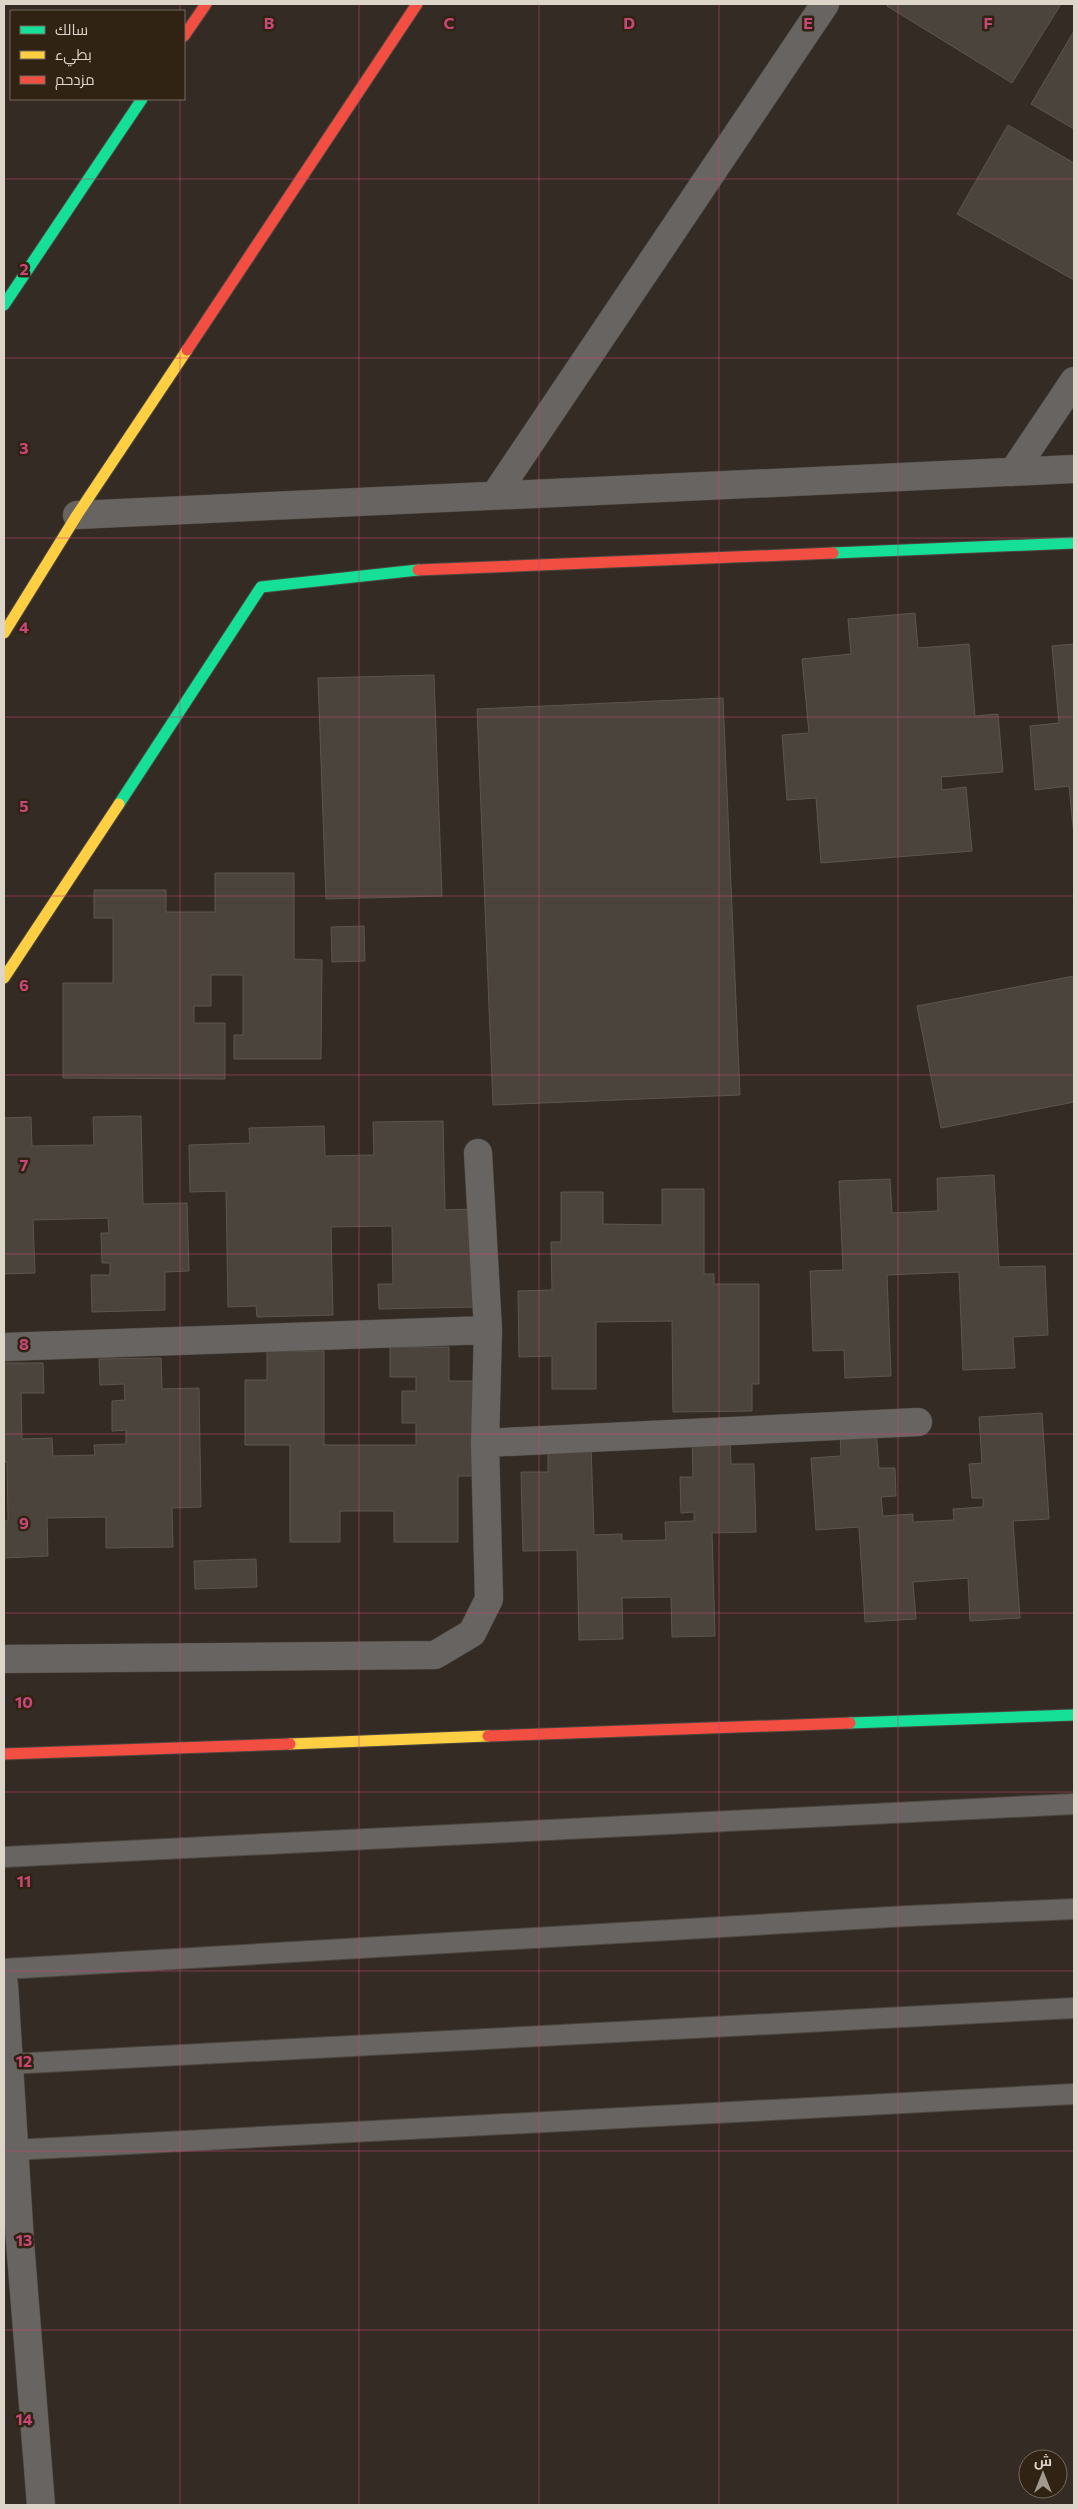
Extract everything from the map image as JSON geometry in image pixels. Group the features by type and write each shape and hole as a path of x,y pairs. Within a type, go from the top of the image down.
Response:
{"street":[{"path":"185,35 206,4"},
{"path":"4,633 77,515 417,4"},
{"path":"495,495 825,4"},
{"path":"4,305 141,100"},
{"path":"1013,472 1074,381"},
{"path":"77,515 1074,469"},
{"path":"4,978 261,587 406,571 1074,542"},
{"path":"4,1659 435,1655 472,1633 489,1599 486,1443 488,1330 478,1153"},
{"path":"4,1347 488,1330"},
{"path":"486,1443 918,1422"},
{"path":"4,1754 1074,1715"},
{"path":"4,1984 14,2150 12,2243 41,2505"}],"lane":[{"path":"4,1857 1074,1804"},
{"path":"4,1969 908,1916 1074,1909"},
{"path":"9,2064 1074,2008"},
{"path":"14,2150 1074,2094"}],"building":[{"path":"888,4 1061,4 1012,83 887,6"},
{"path":"1074,31 1074,129 1031,104"},
{"path":"1008,125 1074,163 1074,280 957,214"},
{"path":"915,613 918,648 969,644 975,716 998,714 1003,772 941,777 942,790 966,787 972,851 821,863 816,798 787,800 782,735 809,733 802,659 851,654 848,619"},
{"path":"1074,644 1074,836 1069,786 1035,790 1030,726 1059,723 1052,646"},
{"path":"434,675 442,896 326,899 318,678"},
{"path":"723,698 740,1095 493,1105 477,709"},
{"path":"215,873 294,873 294,959 322,960 321,1059 234,1059 234,1035 243,1035 243,975 211,975 211,1006 194,1006 194,1023 225,1023 225,1079 63,1078 63,983 113,983 113,918 94,918 94,890 166,890 166,912 215,912"},
{"path":"364,926 365,961 332,962 331,927"},
{"path":"1074,976 1074,1102 941,1128 917,1006"},
{"path":"141,1116 143,1204 187,1203 189,1271 165,1272 165,1310 92,1312 91,1275 110,1275 110,1263 102,1263 101,1233 109,1233 108,1218 33,1220 35,1273 4,1274 4,1118 31,1117 32,1146 94,1145 93,1117"},
{"path":"443,1121 445,1210 472,1209 474,1307 379,1309 378,1284 393,1284 392,1226 331,1227 333,1315 257,1317 256,1306 228,1307 226,1191 190,1192 189,1145 250,1143 249,1128 324,1126 325,1156 374,1155 373,1122"},
{"path":"994,1175 999,1267 1045,1266 1048,1335 1013,1337 1015,1368 963,1370 959,1272 887,1275 891,1376 845,1378 844,1350 813,1351 810,1271 843,1270 839,1181 890,1179 892,1213 938,1211 937,1178"},
{"path":"662,1189 704,1189 704,1274 714,1274 714,1284 759,1284 759,1384 752,1384 752,1411 673,1412 672,1321 596,1322 596,1389 552,1389 552,1356 519,1357 518,1291 552,1290 551,1242 561,1242 561,1192 603,1192 603,1224 662,1225"},
{"path":"390,1347 449,1347 449,1381 475,1381 475,1476 458,1476 458,1542 394,1542 394,1511 340,1511 340,1542 290,1542 290,1445 245,1445 245,1380 267,1380 267,1351 324,1351 324,1445 416,1445 416,1423 402,1423 402,1391 416,1391 416,1377 390,1377"},
{"path":"161,1358 162,1389 199,1388 201,1507 172,1508 173,1547 106,1548 106,1517 47,1518 48,1556 4,1558 4,1521 8,1521 7,1462 4,1462 4,1363 43,1363 44,1393 21,1393 22,1439 52,1438 53,1456 95,1455 94,1445 126,1444 126,1430 112,1431 112,1401 125,1400 124,1384 100,1385 99,1359"},
{"path":"1042,1413 1049,1519 1013,1521 1020,1618 970,1621 968,1578 913,1582 916,1619 865,1622 859,1527 816,1530 811,1458 841,1456 840,1432 876,1429 879,1468 895,1468 896,1496 881,1497 883,1516 913,1514 913,1522 954,1520 953,1509 983,1507 983,1498 972,1498 969,1464 982,1463 979,1417"},
{"path":"730,1438 731,1464 754,1464 756,1532 712,1533 715,1636 672,1637 671,1597 622,1598 623,1639 579,1640 577,1550 523,1551 521,1472 548,1472 548,1446 591,1445 594,1535 622,1534 622,1541 666,1540 665,1522 694,1521 694,1512 681,1513 680,1477 693,1477 692,1439"},
{"path":"256,1559 257,1587 195,1589 194,1561"}],"traffic: fast":[{"path":"4,305 141,100"},
{"path":"833,553 1074,543"},
{"path":"119,804 261,587 418,570"},
{"path":"850,1723 1074,1715"}],"traffic: slow":[{"path":"4,633 77,515 187,350"},
{"path":"4,978 119,804"},
{"path":"290,1744 488,1736"}],"traffic: jam":[{"path":"185,35 206,4"},
{"path":"187,350 417,4"},
{"path":"418,570 833,553"},
{"path":"488,1736 850,1723"},
{"path":"4,1754 290,1744"}]}
